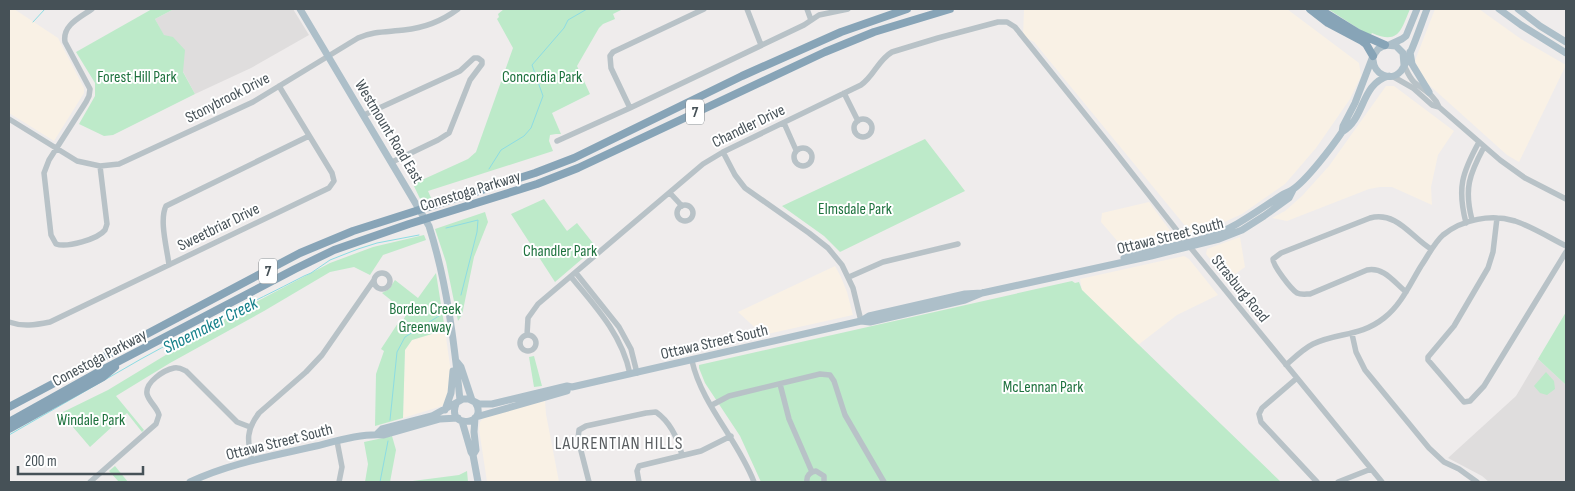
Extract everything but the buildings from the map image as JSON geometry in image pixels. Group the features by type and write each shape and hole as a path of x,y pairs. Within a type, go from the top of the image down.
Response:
{"highway":[{"name":"Conestoga Parkway","path":"9,407 300,253 353,231 534,173 574,158 742,76 841,32 907,9"},
{"name":"Conestoga Parkway","path":"9,422 126,358 326,254 409,224 520,189 578,168 825,52 874,32 950,9"},
{"path":"1310,9 1328,23 1366,44 1373,58"},
{"path":"1319,9 1358,33 1387,45"},
{"path":"9,429 103,377 126,358"}],"main road":[{"name":"Westmount Road East","path":"300,9 429,226 446,287 456,359"},
{"path":"1418,9 1406,36 1378,49 1373,58 1376,70 1380,74 1390,76 1400,72 1427,9"},
{"path":"1499,9 1566,53"},
{"path":"1518,9 1566,42"},
{"path":"1387,45 1396,46 1401,50 1404,56 1404,65"},
{"path":"1410,52 1412,64 1428,92"},
{"name":"Ottawa Street South","path":"1342,132 1373,58"},
{"name":"Ottawa Street South","path":"572,387 861,322 870,322 1188,244 1219,239 1242,230 1289,198 1293,190 1342,132 1347,129 1355,118 1372,85 1381,78 1390,76"},
{"path":"456,359 461,367 473,401 478,408 474,432 476,450 473,455"},
{"path":"456,359 458,402 454,410 461,422 470,452 473,455 478,482"},
{"path":"445,410 451,393 456,359"},
{"path":"376,434 382,429 417,421 466,399 492,404 567,386 572,387"},
{"path":"376,434 384,435 440,419 457,423 471,421 568,391 572,387"},
{"name":"Ottawa Street South","path":"190,482 252,461 376,434"}],"street":[{"path":"92,9 70,25 64,33 64,42 90,88 89,96 46,166 44,179 51,235 56,244 67,246 98,237 106,230 107,224 100,166"},
{"name":"Stonybrook Drive","path":"9,120 76,161 100,166 119,164 253,102 358,38 369,33 418,28 434,23 458,9"},
{"path":"630,108 610,68 610,56 613,52 704,9"},
{"path":"747,9 761,45"},
{"path":"807,9 811,20"},
{"path":"557,141 804,25 819,15 848,9"},
{"name":"Chandler Drive","path":"527,335 528,318 538,304 571,278 703,164 866,81 889,54 938,38 998,22 1007,22 1015,27 1025,40"},
{"name":"Strasburg Road","path":"1025,40 1382,482"},
{"path":"364,114 460,71 474,58 482,61 482,64 470,80 455,122 449,133 392,162"},
{"path":"1404,65 1410,78 1437,100 1439,107"},
{"path":"460,71 470,80"},
{"path":"1390,76 1413,88 1432,105 1439,107 1484,147 1525,178 1566,199"},
{"name":"Sweetbriar Drive","path":"9,322 24,326 50,322 329,188 334,181 334,177 280,86"},
{"path":"844,93 858,121"},
{"path":"784,123 796,150"},
{"path":"169,264 163,221 163,212 166,206 309,136"},
{"path":"1466,223 1464,198 1469,170 1478,142"},
{"path":"1469,170 1484,147"},
{"path":"724,152 735,175 745,188 828,248 842,265 853,288 861,322"},
{"path":"670,193 682,206"},
{"path":"1464,198 1472,220"},
{"path":"1406,292 1384,273 1374,269 1366,270 1310,294 1300,294 1294,290 1274,265 1273,259 1280,253 1376,216 1394,219 1431,250"},
{"path":"1497,218 1493,252 1488,268 1454,326 1428,357 1428,360 1464,402 1470,401 1484,386 1566,252"},
{"path":"1286,365 1313,344 1352,334 1384,318 1393,310 1406,292 1431,250 1443,236 1472,220 1497,218 1524,224 1566,246"},
{"path":"848,277 883,262 958,244"},
{"path":"576,273 619,327 630,349 634,373"},
{"path":"571,278 607,321 622,346 634,373"},
{"path":"252,461 248,435 250,427 260,413 322,355 374,280"},
{"path":"1352,334 1356,352 1366,370 1429,448 1444,462 1478,482"},
{"path":"692,361 698,383 739,449 754,482"},
{"path":"90,482 158,421 158,412 148,396 147,388 151,381 172,368 186,371 237,422 250,427"},
{"path":"712,405 729,396 826,373 833,377 845,415 884,482"},
{"path":"1297,378 1262,408 1259,418 1260,422 1317,482"},
{"path":"780,384 788,419 812,472"},
{"path":"589,482 578,439 579,430 586,426 656,412 674,433 682,455"},
{"path":"639,482 637,470 639,466 706,449 731,436"},
{"path":"337,441 342,467 338,482"},
{"path":"1338,482 1371,469"},
{"path":"808,482 807,477 816,471 822,473 824,482"}],"shaded area":[{"path":"10,9 14,9 58,38 84,88 84,93 54,141 9,113"},
{"path":"174,9 293,9 309,35 251,68 195,94 155,19"},
{"path":"1024,9 1287,9 1359,63 1361,76 1350,99 1316,148 1285,184 1242,214 1218,225 1191,233 1034,42 1023,36"},
{"path":"1435,9 1479,9 1521,39 1566,65 1519,162 1507,155 1428,84 1421,74 1415,61"},
{"path":"1386,86 1394,86 1454,131 1438,155 1431,187 1432,205 1392,187 1380,187 1369,189 1287,221 1272,218 1285,211 1302,196 1329,166"},
{"path":"1149,202 1172,233 1169,238 1125,250 1101,222 1102,213"},
{"path":"1240,237 1245,267 1227,280 1206,254 1207,249"},
{"path":"1184,256 1189,259 1218,295 1177,315 1138,345 1082,290 1080,279"},
{"path":"835,266 847,292 853,315 763,335 738,312"},
{"path":"445,330 453,387 449,404 403,418 405,350 412,340"},
{"path":"1538,359 1566,385 1566,482 1489,482 1482,476 1448,458 1516,396"},
{"path":"545,401 559,482 487,482 479,429 480,422 485,416"}],"green space":[{"name":"Forest Hill Park","path":"152,9 174,9 155,19 164,35 173,37 185,50 183,72 195,94 113,135 104,136 79,124 95,96 95,83 76,52"},
{"name":"Concordia Park","path":"504,9 623,9 613,14 615,19 603,24 599,28 577,66 590,94 552,113 561,134 550,135 549,141 553,151 428,191 432,200 422,203 413,184 468,159 476,152 513,48 497,19 499,17 498,14"},
{"path":"1328,9 1410,9 1398,33 1388,37 1372,33 1370,36"},
{"name":"Elmsdale Park","path":"925,139 965,191 840,252 824,236 782,206"},
{"name":"Chandler Park","path":"544,199 567,231 577,223 596,247 555,282 511,214"},
{"name":"Borden Creek Greenway","path":"485,212 488,222 474,257 462,315 458,321 446,262 435,229"},
{"name":"Windale Park","path":"424,235 426,240 383,255 370,275 354,267 330,272 116,396 144,430 142,432 127,413 90,447 61,413 108,390 235,313 330,263 373,247"},
{"name":"Borden Creek Greenway","path":"436,273 445,330 412,340 405,350 403,418 375,426 376,374 384,351 381,349 398,323 401,324 407,313 382,293 389,289 395,280 418,298"},
{"name":"McLennan Park","path":"1072,281 1075,283 1079,282 1082,290 1281,482 761,482 740,436 705,383 699,368 699,365"},
{"path":"1566,312 1566,385 1538,359"},
{"path":"534,356 542,386 534,387 529,357"},
{"path":"1546,372 1554,381 1555,389 1547,395 1540,393 1534,386"},
{"path":"392,436 396,450 390,482 365,482 368,464 364,442"},
{"path":"115,466 128,482 119,482 109,471"},
{"path":"467,471 468,482 405,482 459,475"}],"waterway":[{"path":"33,22 45,9"},
{"name":"Shoemaker Creek","path":"489,169 501,150 524,136 531,128 543,96 532,65 564,28 568,20 587,9"},
{"name":"Shoemaker Creek","path":"446,228 478,220 477,232 461,295"},
{"name":"Shoemaker Creek","path":"9,435 141,359 311,273 330,260 377,243 419,235"},
{"name":"Shoemaker Creek","path":"390,420 397,352 405,337 439,316"},
{"name":"Shoemaker Creek","path":"380,482 388,441"}],"district":[{"name":"LAURENTIAN HILLS","path":"619,443"}]}
